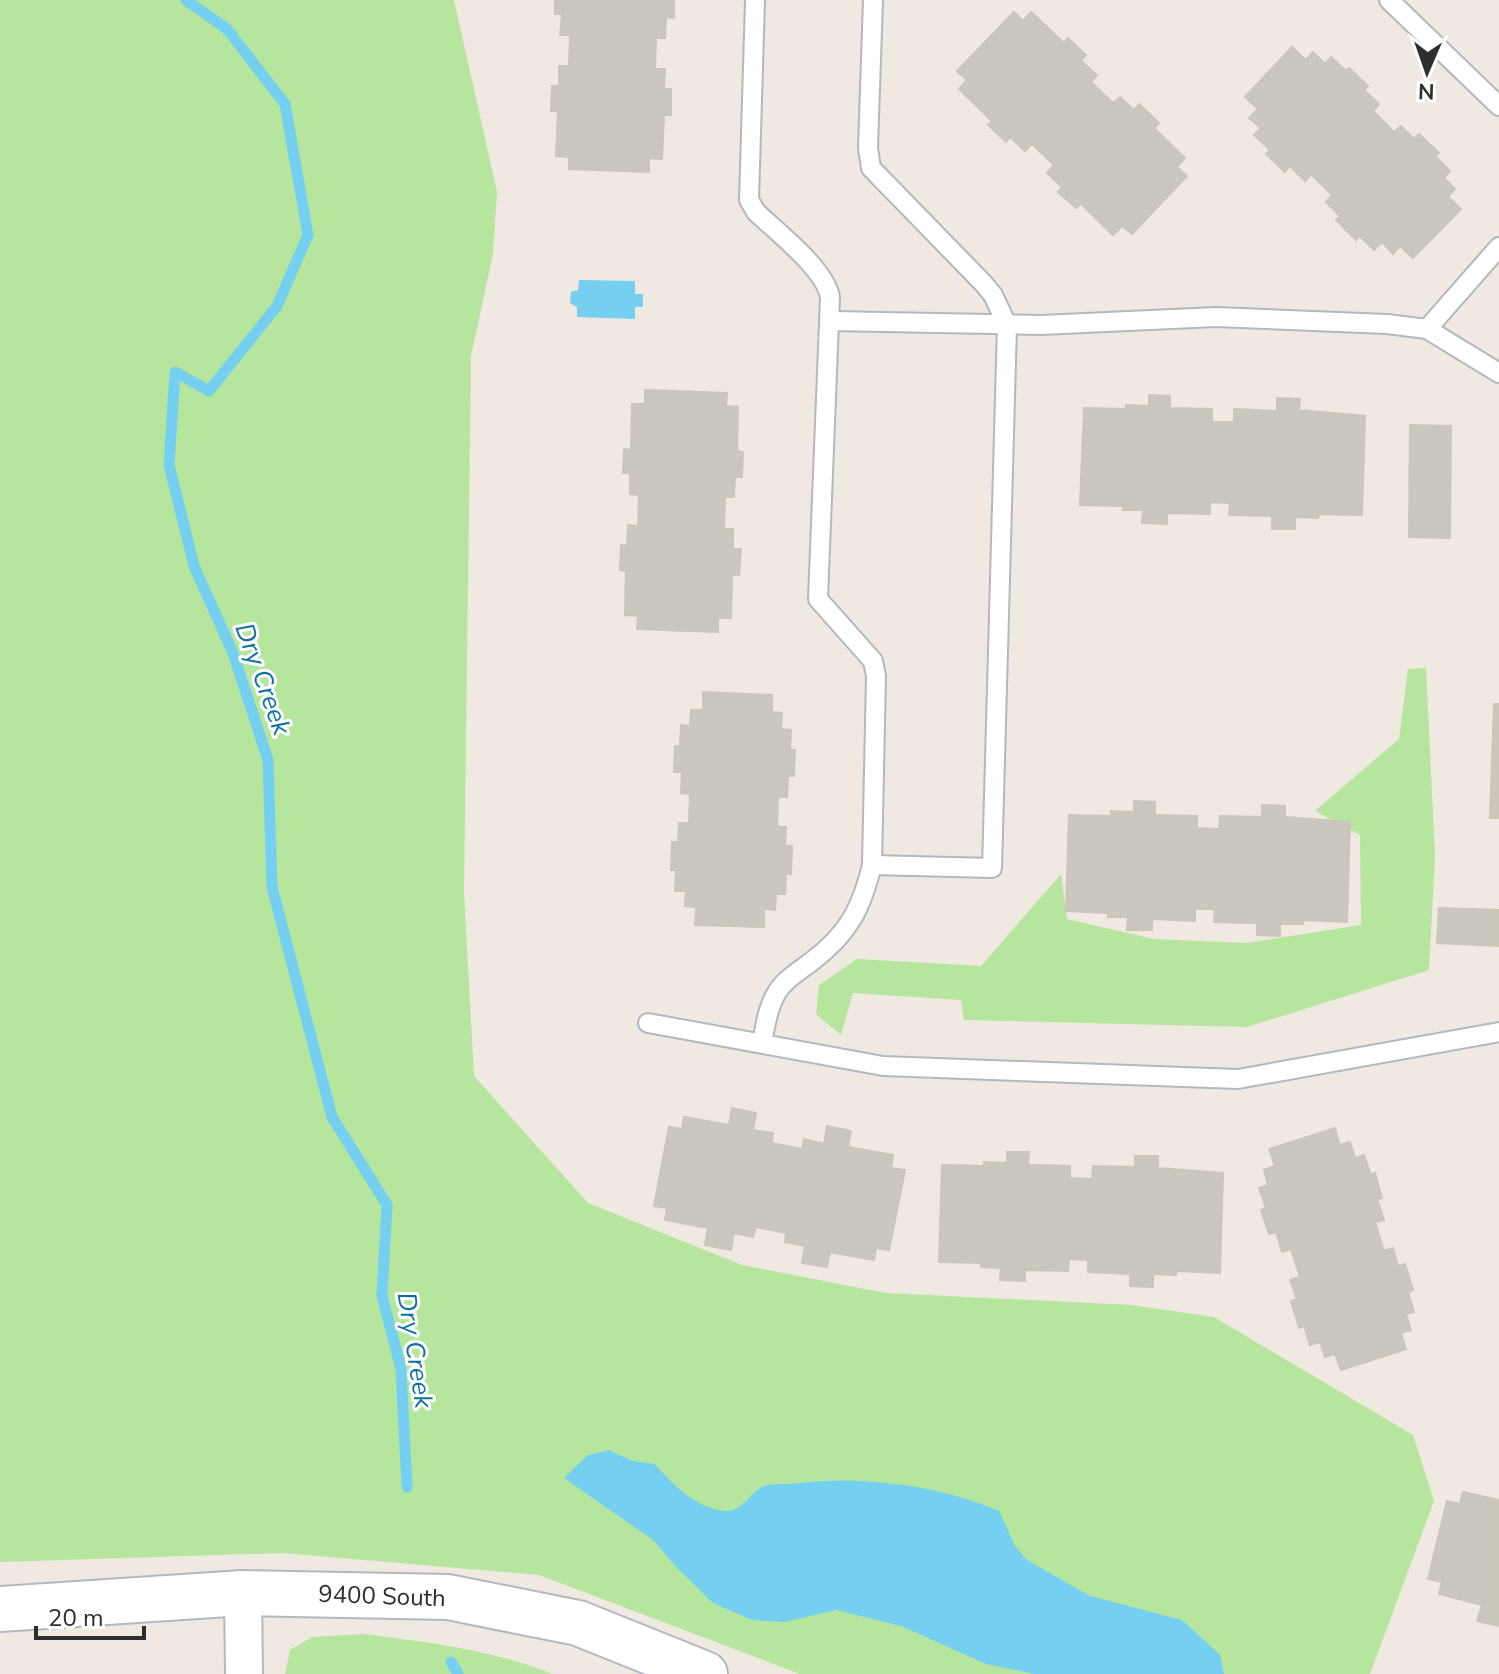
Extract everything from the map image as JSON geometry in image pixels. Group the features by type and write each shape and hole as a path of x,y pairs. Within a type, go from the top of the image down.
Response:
{"street":[{"name":"9400 South","path":"0,1609 243,1593 448,1597 578,1623 705,1674"},
{"path":"243,1593 244,1674"}],"lane":[{"path":"755,0 749,200 756,212 825,281 830,297 817,592 821,604 873,661 875,668 872,865 865,894 838,940 784,984 775,996 762,1043"},
{"path":"872,865 992,868 1007,325 993,295 983,283 871,168 868,148 873,0"},
{"path":"1389,0 1499,106"},
{"path":"1427,329 1499,247"},
{"path":"830,321 1007,325 1216,317 1387,324 1427,329 1499,373"},
{"path":"648,1023 883,1066 1238,1079 1499,1032"}],"green space":[{"path":"0,0 454,0 497,192 493,254 471,356 464,893 474,1076 588,1203 742,1265 886,1293 1131,1305 1214,1317 1413,1435 1434,1501 1370,1674 800,1674 539,1575 283,1553 0,1562"},
{"path":"1426,668 1435,856 1429,970 1247,1027 964,1020 961,1000 853,993 841,1035 816,1014 819,985 857,959 981,966 1061,874 1067,919 1153,939 1246,943 1361,925 1360,835 1315,811 1399,739 1408,669"},
{"path":"363,1634 483,1653 553,1674 285,1674 290,1650 312,1637"}],"water":[{"path":"579,280 635,281 635,294 643,294 643,307 635,307 635,319 577,317 577,307 570,303 571,292 578,290"},
{"path":"609,1450 633,1461 655,1464 694,1500 724,1511 741,1506 764,1486 815,1481 896,1484 975,1502 999,1511 1015,1546 1027,1560 1090,1596 1182,1620 1220,1655 1224,1674 1035,1674 986,1664 901,1626 836,1610 784,1622 752,1620 713,1603 653,1540 564,1478 588,1455"}],"building":[{"path":"555,0 674,0 674,18 666,17 665,38 656,38 655,69 665,69 664,89 671,89 671,115 664,115 662,159 649,158 649,172 569,169 569,157 556,156 558,111 551,111 552,86 559,86 559,66 569,66 570,35 560,35 562,14 555,14"},
{"path":"1014,12 1023,21 1031,12 1064,43 1068,38 1086,55 1081,61 1097,75 1091,82 1113,103 1120,97 1134,110 1139,104 1159,123 1154,128 1185,158 1177,167 1187,176 1132,234 1122,226 1113,235 1081,204 1076,208 1058,192 1062,187 1047,173 1054,165 1032,144 1025,151 1010,137 1006,142 988,125 992,121 959,89 967,80 957,71"},
{"path":"1292,47 1306,60 1313,52 1325,64 1331,57 1346,71 1349,68 1368,86 1364,90 1379,104 1373,111 1394,132 1401,126 1414,139 1419,134 1439,153 1435,156 1450,171 1444,178 1455,189 1448,197 1461,209 1413,258 1400,246 1393,254 1382,242 1374,250 1360,236 1356,240 1336,220 1340,216 1326,202 1332,195 1311,174 1305,181 1290,166 1285,172 1266,154 1270,150 1254,135 1261,128 1249,118 1258,109 1245,97"},
{"path":"645,390 727,393 726,406 738,407 737,451 743,452 742,477 735,477 734,497 725,497 724,529 733,529 733,549 741,549 739,575 732,575 731,618 718,618 718,632 637,629 638,616 625,615 626,571 620,570 621,545 627,546 628,525 638,526 639,495 630,494 630,473 623,473 624,449 631,450 632,404 645,404"},
{"path":"1149,395 1170,396 1170,408 1212,409 1212,422 1234,422 1234,409 1277,411 1277,398 1300,399 1299,410 1365,416 1362,515 1295,517 1295,529 1272,529 1272,516 1229,515 1230,503 1210,502 1210,514 1167,513 1167,524 1142,523 1143,510 1123,510 1123,506 1080,505 1084,408 1149,406"},
{"path":"1410,425 1451,426 1450,538 1409,537"},
{"path":"703,692 772,695 772,712 782,713 781,729 791,730 790,750 795,750 794,776 788,776 787,797 778,797 777,827 786,827 785,846 792,846 791,874 786,874 785,894 776,894 775,910 764,909 764,927 695,925 696,907 685,906 686,891 675,891 676,870 671,870 672,842 678,842 679,823 689,823 690,794 681,793 682,772 674,772 675,746 680,746 681,725 690,726 691,710 703,710"},
{"path":"1494,704 1499,704 1499,818 1490,818"},
{"path":"1134,801 1155,802 1155,815 1197,816 1197,828 1219,829 1220,816 1262,817 1262,805 1285,806 1285,817 1350,822 1347,922 1303,920 1303,924 1280,924 1280,936 1257,935 1257,923 1214,922 1215,909 1195,909 1195,921 1152,919 1152,930 1127,930 1128,917 1066,911 1069,815 1111,816 1111,811 1134,812"},
{"path":"1439,908 1499,910 1499,946 1437,943"},
{"path":"732,1108 756,1113 753,1130 773,1133 772,1143 802,1149 804,1139 824,1144 827,1126 851,1131 848,1147 893,1155 891,1168 905,1170 889,1250 876,1248 874,1260 830,1252 827,1267 802,1263 805,1246 785,1242 786,1233 756,1227 753,1237 734,1233 731,1250 705,1245 708,1228 665,1220 667,1208 654,1206 669,1127 682,1129 684,1117 729,1125"},
{"path":"1335,1128 1340,1145 1350,1142 1355,1158 1364,1155 1371,1175 1375,1173 1382,1198 1377,1199 1384,1220 1375,1222 1384,1251 1393,1248 1398,1266 1405,1264 1413,1290 1408,1292 1414,1312 1406,1314 1411,1330 1401,1333 1406,1349 1341,1370 1335,1354 1325,1357 1320,1342 1310,1345 1304,1326 1299,1328 1291,1301 1297,1299 1290,1280 1300,1277 1291,1249 1282,1252 1276,1232 1269,1234 1261,1210 1266,1208 1259,1188 1268,1185 1264,1170 1275,1166 1269,1149"},
{"path":"1007,1152 1029,1152 1028,1165 1070,1166 1070,1178 1092,1179 1093,1166 1135,1167 1135,1156 1158,1156 1158,1168 1223,1173 1220,1273 1176,1271 1176,1275 1153,1274 1153,1287 1130,1286 1130,1274 1088,1272 1088,1260 1069,1259 1068,1271 1025,1270 1025,1281 1000,1280 1001,1268 981,1267 981,1263 939,1262 942,1165 1007,1163"},
{"path":"1463,1492 1499,1500 1499,1626 1477,1621 1482,1605 1439,1594 1442,1582 1428,1579 1447,1501 1460,1504"}],"waterway":[{"name":"Dry Creek","path":"186,0 227,29 285,104 308,235 277,306 209,391 175,372 169,465 194,566 233,653 268,760 272,887 332,1117 387,1205 382,1296 401,1369 407,1487"},
{"name":"Dry Creek","path":"451,1662 458,1674"}]}
